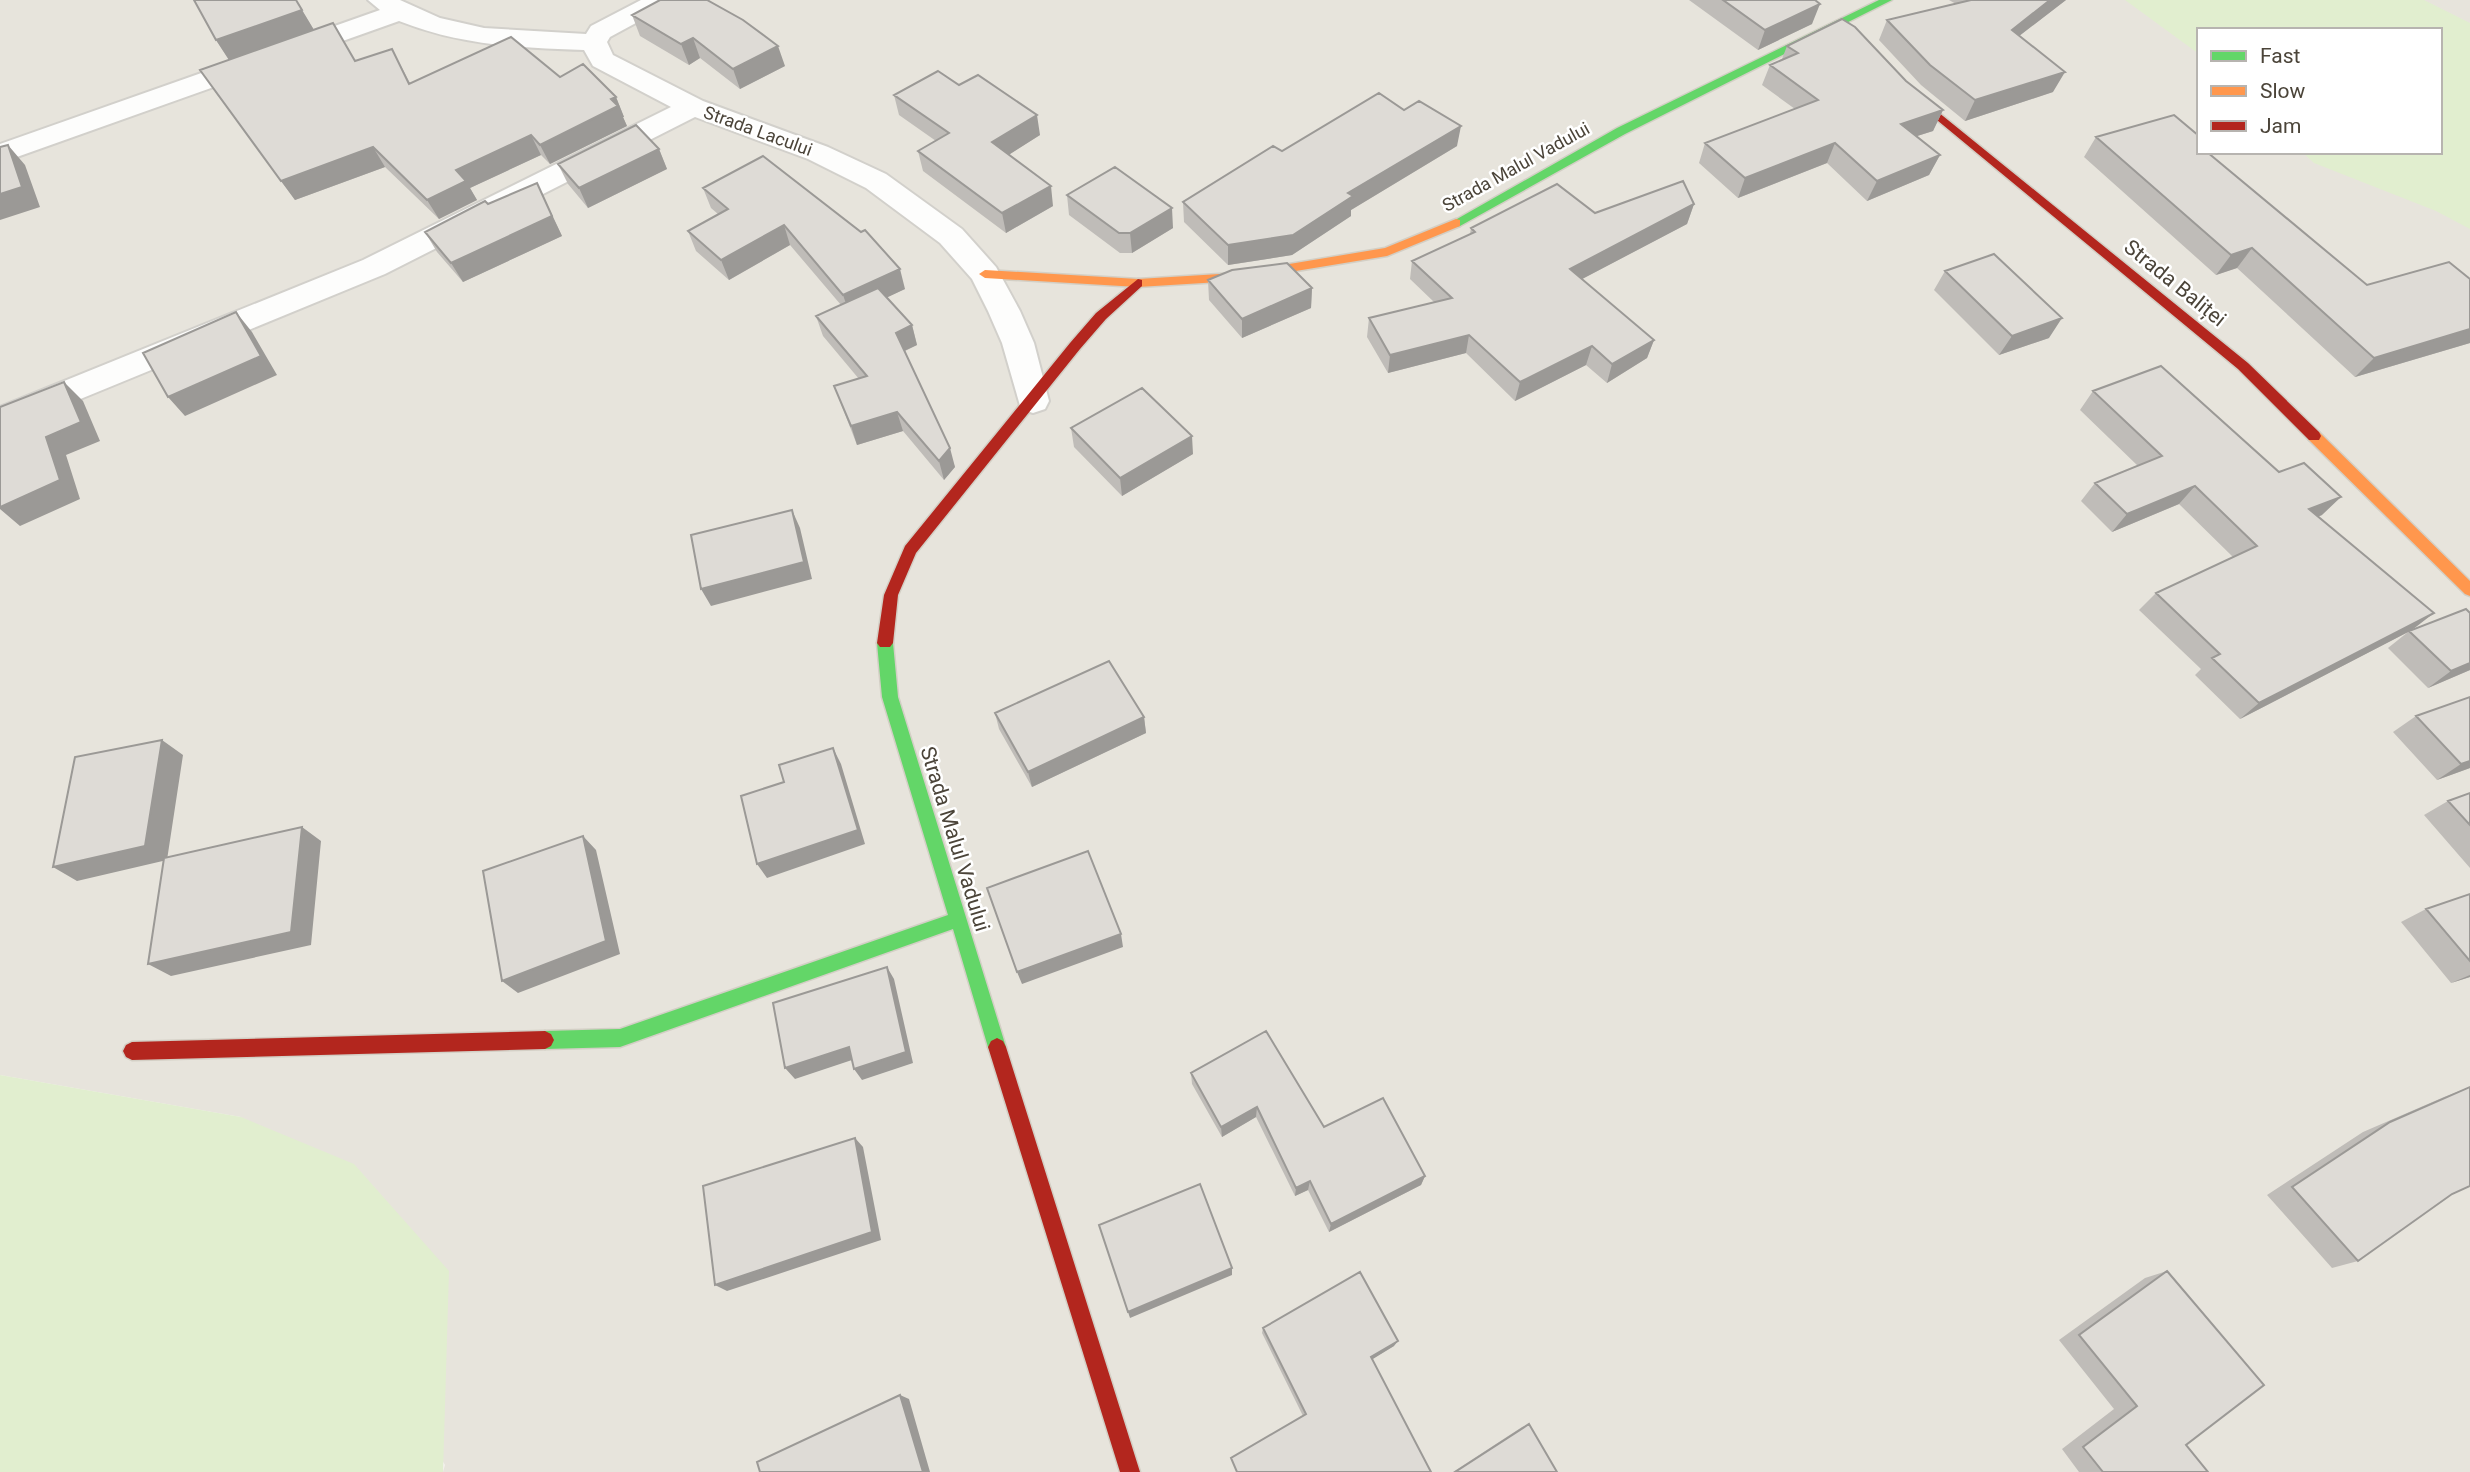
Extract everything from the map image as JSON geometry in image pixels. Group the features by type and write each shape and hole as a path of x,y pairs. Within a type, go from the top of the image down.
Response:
{"street":[{"path":"0,154 390,6 418,22 460,32 522,40 594,43 600,32 660,0"},
{"name":"Strada Malul Vadului","path":"985,274 1138,283 1236,277 1329,264 1387,252 1439,232 1621,131 1886,0"},
{"path":"1843,21 1858,39"},
{"name":"Strada Lacului","path":"594,43 602,60 693,107 818,153 876,181 951,236 985,274 1018,343 1033,401"},
{"name":"Strada Baliței","path":"1892,75 1947,125 2243,366 2399,516 2470,590"},
{"path":"0,420 374,267 693,107"},
{"name":"Strada Malul Vadului","path":"1130,1472 890,697 884,637 891,595 910,550 1075,346 1138,283"},
{"path":"132,1051 620,1038 957,920"}],"shaded area":[{"path":"0,0 2470,0 2470,1472 443,1472 445,1465 241,1117 0,1075"}],"green space":[{"path":"2125,0 2424,0 2470,23 2470,229 2436,211 2314,163 2304,154 2442,154 2442,28 2197,28 2197,53"},
{"path":"0,1075 241,1117 354,1164 449,1271 443,1472 0,1472"}],"building":[{"path":"194,0 296,0 302,10 216,40"},
{"path":"660,0 707,0 743,20 778,46 733,69 693,38 681,44 632,15"},
{"path":"1723,0 1815,0 1820,4 1765,30"},
{"path":"1971,0 2050,0 2012,30 2065,72 1975,100 1930,65 1887,20"},
{"path":"1842,19 1855,27 1906,81 1943,110 1901,124 1940,155 1877,181 1835,143 1745,178 1705,143 1818,100 1770,65 1798,53 1787,46"},
{"path":"333,23 355,61 392,49 409,84 511,37 560,77 583,64 616,97 611,99 618,106 540,145 531,135 456,170 466,181 427,200 373,147 281,181 200,70"},
{"path":"938,71 959,85 978,75 1037,115 992,142 1051,186 1002,213 918,151 949,133 894,95"},
{"path":"1379,93 1404,110 1419,101 1461,126 1348,193 1353,196 1293,235 1228,245 1183,202 1273,146 1282,151"},
{"path":"2174,115 2197,134 2197,154 2209,154 2367,285 2449,262 2470,279 2470,329 2374,358 2252,248 2231,255 2096,137"},
{"path":"636,125 659,149 579,188 558,164"},
{"path":"8,145 22,187 0,194 0,147"},
{"path":"763,156 861,232 865,230 900,269 843,295 784,225 721,260 688,231 728,209 703,188"},
{"path":"1115,167 1172,208 1130,233 1119,233 1067,195"},
{"path":"1683,181 1694,204 1570,269 1654,340 1612,364 1592,346 1520,382 1469,335 1390,355 1369,318 1452,298 1412,261 1475,232 1471,228 1557,184 1595,213"},
{"path":"537,183 552,216 451,263 425,232 485,201 488,204"},
{"path":"1994,254 2062,318 2012,336 1945,271"},
{"path":"1287,263 1312,288 1242,319 1208,280 1232,270"},
{"path":"878,288 912,325 896,333 950,448 939,461 897,412 851,426 834,386 867,376 816,316"},
{"path":"236,312 261,356 168,397 143,353"},
{"path":"2161,366 2279,472 2304,463 2341,497 2309,509 2434,613 2259,703 2212,658 2220,654 2156,593 2257,546 2195,486 2127,514 2095,483 2162,456 2093,391"},
{"path":"64,382 81,422 46,437 60,480 0,507 0,407"},
{"path":"1142,388 1192,436 1120,478 1071,428"},
{"path":"792,510 804,562 701,589 691,535"},
{"path":"2466,609 2470,613 2470,663 2451,671 2409,631"},
{"path":"1109,661 1144,717 1028,772 995,713"},
{"path":"2470,697 2470,761 2461,764 2416,716"},
{"path":"162,740 145,846 53,867 75,757"},
{"path":"833,748 858,830 757,864 741,796 784,782 779,765"},
{"path":"2470,793 2470,825 2448,801"},
{"path":"302,827 291,932 148,964 164,858"},
{"path":"583,836 606,941 502,981 483,871"},
{"path":"1088,851 1121,934 1017,972 987,888"},
{"path":"2470,894 2470,961 2426,909"},
{"path":"887,967 906,1052 854,1069 849,1047 785,1068 773,1003"},
{"path":"1266,1031 1324,1127 1383,1098 1425,1176 1331,1224 1310,1181 1296,1188 1257,1107 1221,1127 1191,1073"},
{"path":"2470,1087 2470,1186 2452,1194 2358,1261 2292,1187 2390,1122"},
{"path":"855,1138 872,1232 715,1285 703,1186"},
{"path":"1200,1184 1232,1268 1128,1312 1099,1225"},
{"path":"2167,1271 2264,1385 2186,1445 2208,1472 2103,1472 2083,1447 2137,1406 2079,1335"},
{"path":"1360,1272 1398,1341 1371,1357 1431,1472 1237,1472 1231,1458 1306,1414 1263,1328"},
{"path":"900,1395 923,1472 760,1472 757,1462"},
{"path":"1529,1424 1557,1472 1455,1472"}],"traffic: fast":[{"path":"1456,223 1621,131 1887,0"},
{"path":"885,643 890,697 997,1047"},
{"path":"545,1040 620,1038 957,920"}],"traffic: slow":[{"path":"985,274 1138,283 1236,277 1387,252 1456,223"},
{"path":"2314,436 2470,590"}],"traffic: jam":[{"path":"1901,85 2243,366 2314,436"},
{"path":"885,643 891,595 910,550 1075,346 1101,316 1138,283"},
{"path":"132,1051 545,1040"},
{"path":"997,1047 1130,1472"}]}
